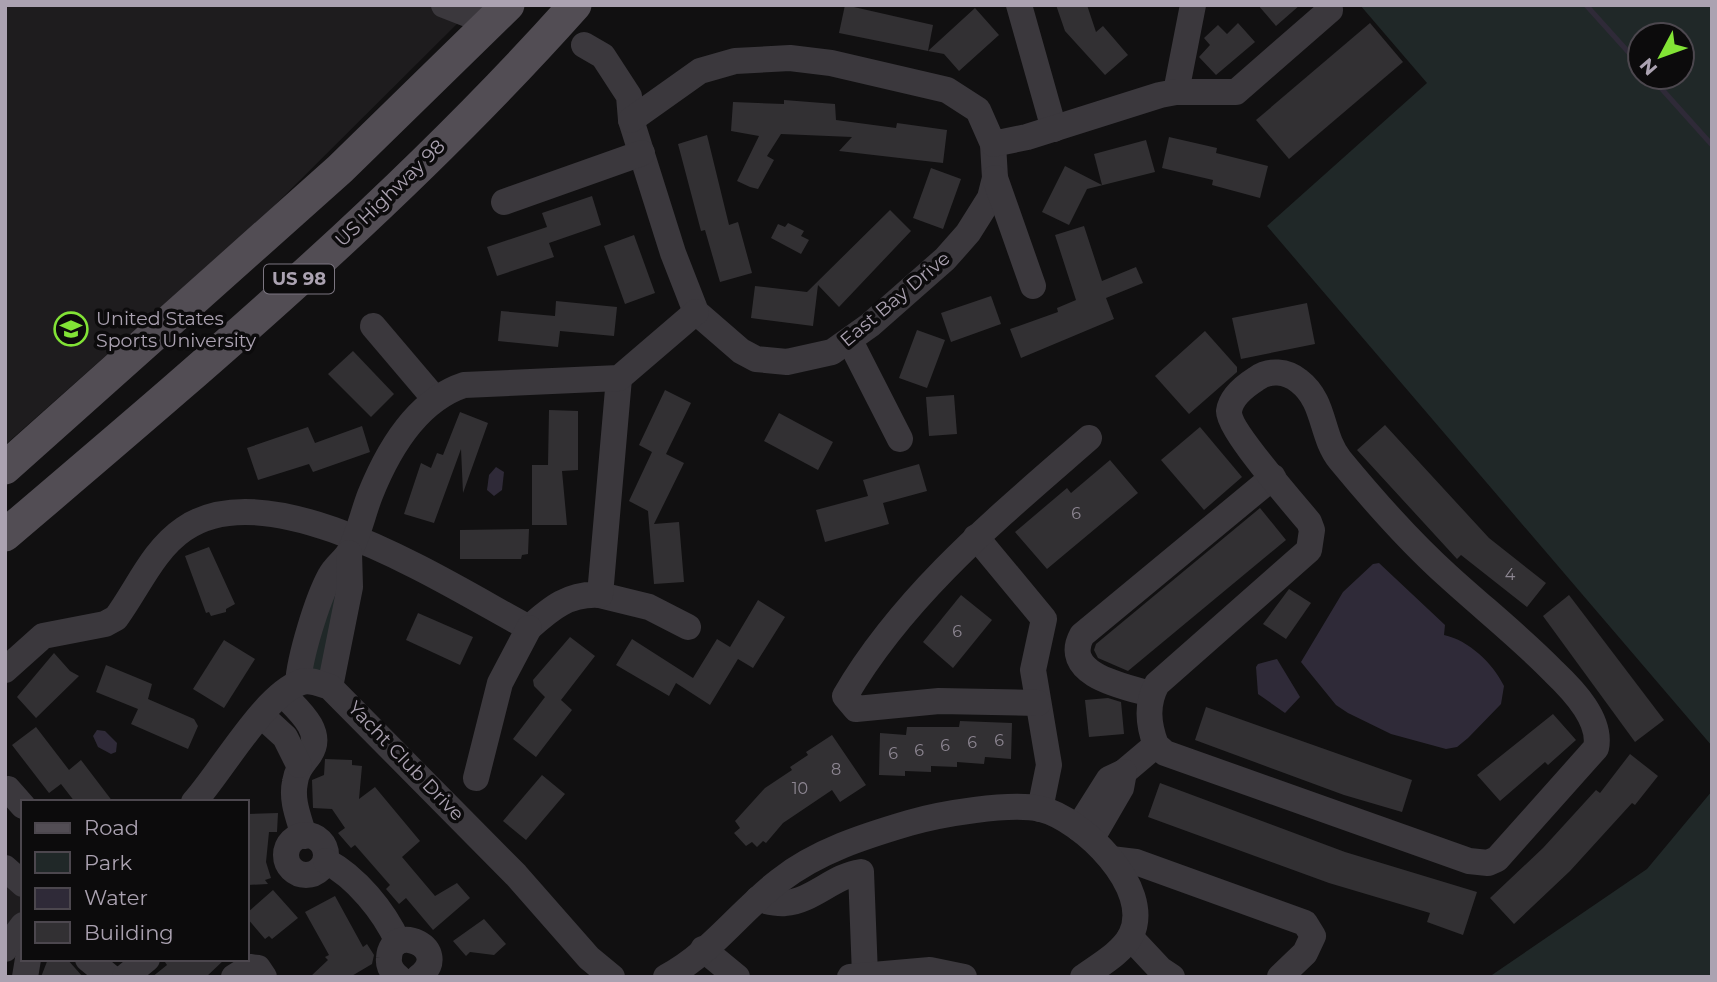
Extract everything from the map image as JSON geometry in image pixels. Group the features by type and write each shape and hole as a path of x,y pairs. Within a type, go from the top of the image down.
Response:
{"main road":[{"name":"US Highway 98","path":"5,535 184,382 338,244 565,9"},
{"name":"US 98","path":"5,468 341,169 499,14"}],"street":[{"path":"444,5 499,14"},
{"path":"1018,5 1054,129"},
{"path":"1176,92 1193,5"},
{"path":"331,687 350,587 353,544 370,496 395,444 435,399 442,392 464,385 619,378 696,312 673,253 631,120 629,96 603,56 584,44 565,9"},
{"path":"993,144 1054,129 1176,92 1236,92 1329,10"},
{"name":"East Bay Drive","path":"631,120 700,71 735,61 790,58 831,62 947,90 978,110 993,144 995,178 990,198 968,233 945,260 850,341 832,352 799,360 756,359 741,352 696,312"},
{"path":"504,202 642,153"},
{"path":"995,178 1033,286"},
{"path":"373,326 435,399"},
{"path":"850,341 900,439"},
{"path":"1275,372 1289,374 1311,392 1318,403 1333,450 1416,546 1567,685 1592,722 1596,748 1497,859 1479,863 1165,753 1156,745 1149,718 1152,694 1166,674 1309,550 1312,530 1309,522 1273,477 1239,434 1229,414 1230,406 1246,386 1261,375 1275,372"},
{"path":"600,595 619,378"},
{"path":"1038,703 939,701 856,709 845,695 861,669 976,537 1089,438"},
{"path":"1152,694 1091,673 1080,660 1079,642 1093,626 1273,477"},
{"path":"5,670 43,636 105,624 116,618 171,539 186,527 210,517 254,511 353,544 529,628"},
{"path":"976,537 1051,612 1033,670 1049,765 1040,809"},
{"path":"196,800 261,715 290,688 330,575 353,544"},
{"path":"476,778 500,683 529,628 562,601 584,594 600,595 649,607 688,627"},
{"name":"Yacht Club Drive","path":"290,688 309,681 331,687 516,875 589,958 612,977"},
{"path":"290,688 313,736 311,752 299,765 293,801 303,836 289,847 290,866 306,875 318,871 326,861 345,871 391,926 398,942"},
{"path":"261,715 285,737 299,765"},
{"path":"1085,833 1109,779 1124,772 1156,745"},
{"path":"666,977 703,948 780,879 835,848 874,834 953,813 995,808 1040,809 1085,833 1111,859 1128,890 1134,913 1130,937 1114,954 1083,977"},
{"path":"1111,859 1136,862 1306,923 1313,936 1311,945 1280,977"},
{"path":"5,868 21,882"},
{"path":"758,900 784,903 793,901 844,874 861,872 858,976 930,970 964,977"},
{"path":"5,949 21,929"},
{"path":"1130,937 1160,969 1172,977"},
{"path":"398,977 388,961 391,949 398,942 414,940 425,948 429,961 419,977"},
{"path":"703,948 737,977"},
{"path":"90,961 110,977"},
{"path":"125,977 145,961"},
{"path":"234,977 250,967 258,968 264,977"}],"shaded area":[{"name":"United States Sports University","path":"5,5 476,5 267,213 5,445"},
{"path":"5,879 21,891 21,915 5,937"}],"green space":[{"path":"1360,5 1712,5 1712,746 1267,226 1427,83"},
{"path":"346,577 327,665 319,672 309,668 316,626"},
{"path":"1712,791 1712,977 1489,977 1647,869"}],"water":[{"path":"496,467 504,472 502,490 494,496 487,490 489,475"},
{"path":"1379,563 1445,625 1444,635 1471,647 1493,669 1504,686 1501,704 1457,747 1446,749 1391,734 1348,713 1336,705 1301,662 1343,592 1373,564"},
{"path":"1277,659 1300,697 1285,713 1258,694 1256,667"},
{"path":"97,730 105,731 117,743 116,752 111,754 98,747 93,736"}],"building":[{"path":"845,5 933,25 928,51 839,33"},
{"path":"1056,5 1087,5 1096,32 1103,26 1128,55 1105,75 1065,31"},
{"path":"1258,5 1300,5 1276,26"},
{"path":"975,8 999,35 959,71 944,54 928,51"},
{"path":"1238,23 1255,42 1216,75 1199,57 1210,45 1204,38 1218,25 1227,34"},
{"path":"1370,23 1403,62 1289,159 1256,120"},
{"path":"784,100 835,104 836,120 896,128 897,123 947,130 943,163 839,151 852,137 781,134 767,156 774,160 758,189 737,181 759,136 731,131 733,102 784,104"},
{"path":"707,135 729,225 738,222 752,273 720,282 705,230 701,231 678,144"},
{"path":"1169,137 1217,148 1216,153 1268,166 1260,198 1212,185 1213,180 1162,168"},
{"path":"1146,140 1155,172 1087,189 1069,225 1042,212 1065,166 1102,185 1094,154"},
{"path":"931,168 961,179 943,229 913,218"},
{"path":"592,196 601,225 549,243 554,257 497,276 487,247 547,227 542,213"},
{"path":"890,210 911,231 839,307 818,285 813,326 751,318 755,286 807,292"},
{"path":"788,223 804,231 801,236 809,240 801,254 771,238 778,224 785,227"},
{"path":"1084,226 1102,281 1136,267 1143,283 1106,298 1114,319 1021,358 1010,329 1058,312 1057,308 1076,300 1055,235"},
{"path":"634,235 655,293 625,304 604,246"},
{"path":"991,296 1001,324 951,342 941,313"},
{"path":"556,301 617,307 614,336 560,331 558,347 498,341 501,311 555,316"},
{"path":"1307,303 1315,344 1241,359 1232,318"},
{"path":"917,330 945,340 927,388 899,378"},
{"path":"1205,331 1237,367 1237,372 1189,414 1155,376"},
{"path":"353,351 394,394 371,417 328,374"},
{"path":"665,390 691,403 666,454 684,463 654,524 679,522 684,582 654,584 648,511 629,501 652,452 639,445"},
{"path":"954,395 957,434 929,436 926,397"},
{"path":"549,410 578,411 578,470 562,471 567,525 532,525 532,465 548,465"},
{"path":"460,412 488,423 463,493 461,449 434,523 404,514 421,463 431,468 437,453 443,455"},
{"path":"779,413 833,442 818,470 764,441"},
{"path":"1385,425 1489,538 1546,583 1527,607 1461,555 1457,559 1357,450"},
{"path":"362,426 370,452 313,472 309,464 258,480 247,448 308,427 315,443"},
{"path":"1200,427 1242,477 1204,510 1161,460"},
{"path":"1110,460 1138,493 1047,569 1015,532 1067,488 1071,493"},
{"path":"919,464 927,491 883,503 889,524 825,542 816,510 868,496 863,480"},
{"path":"1260,508 1286,540 1128,671 1098,658 1094,650 1096,644"},
{"path":"529,529 528,554 522,555 521,559 460,559 460,530"},
{"path":"209,547 235,604 226,609 226,612 211,616 209,612 206,613 185,556"},
{"path":"1289,589 1311,603 1286,639 1263,624"},
{"path":"961,595 992,620 953,668 923,642"},
{"path":"1569,595 1664,720 1635,742 1543,616"},
{"path":"758,600 785,617 753,668 738,659 710,705 676,683 669,696 616,665 632,639 693,678 717,639 730,647"},
{"path":"418,613 473,637 460,665 406,640"},
{"path":"570,637 595,656 561,700 572,710 536,757 513,739 545,697 534,686 533,680"},
{"path":"224,640 255,659 224,708 193,689"},
{"path":"54,653 70,671 79,676 36,718 17,697"},
{"path":"106,665 152,684 148,699 194,719 198,726 188,749 131,724 138,709 96,692"},
{"path":"1108,698 1121,702 1124,734 1089,737 1085,700"},
{"path":"1206,707 1412,780 1402,812 1344,795 1195,740"},
{"path":"1553,714 1576,740 1548,765 1545,762 1500,801 1477,775"},
{"path":"960,721 1012,723 1011,759 985,757 984,764 957,762 957,767 931,766 931,772 905,771 905,776 879,775 880,733 906,735 907,727 959,727"},
{"path":"36,727 69,770 81,760 111,800 73,800 61,784 49,793 12,745"},
{"path":"832,735 866,785 840,802 832,790 783,823 766,843 763,841 757,847 752,842 746,846 734,833 740,828 735,821 765,788 792,770 790,767 808,755 806,752"},
{"path":"1630,754 1658,776 1635,805 1632,803 1570,871 1514,924 1490,898 1543,848 1596,790 1600,793"},
{"path":"325,759 352,760 352,765 362,766 359,799 375,787 420,841 402,857 435,896 457,883 470,898 433,930 406,898 399,904 386,889 390,885 355,845 351,848 338,833 345,828 332,809 313,808 312,780 324,775"},
{"path":"542,775 565,794 526,840 503,821"},
{"path":"1160,783 1345,852 1477,892 1463,935 1427,922 1430,913 1329,883 1148,817"},
{"path":"278,813 277,832 269,832 266,862 271,878 265,880 268,884 248,885 248,814"},
{"path":"273,890 298,918 272,939 269,936 265,939 248,919 248,912"},
{"path":"335,896 363,947 367,944 374,955 372,964 350,977 310,977 328,960 325,957 329,955 305,912"},
{"path":"484,919 506,944 494,955 470,952 466,956 453,941"},
{"path":"47,961 69,961 83,977 41,977"},
{"path":"164,961 223,961 206,977 152,977 167,965"}],"waterway":[{"path":"1586,5 1626,49"},
{"path":"1664,91 1712,145"}],"place":[{"name":"United States Sports University","path":"71,329"}]}
